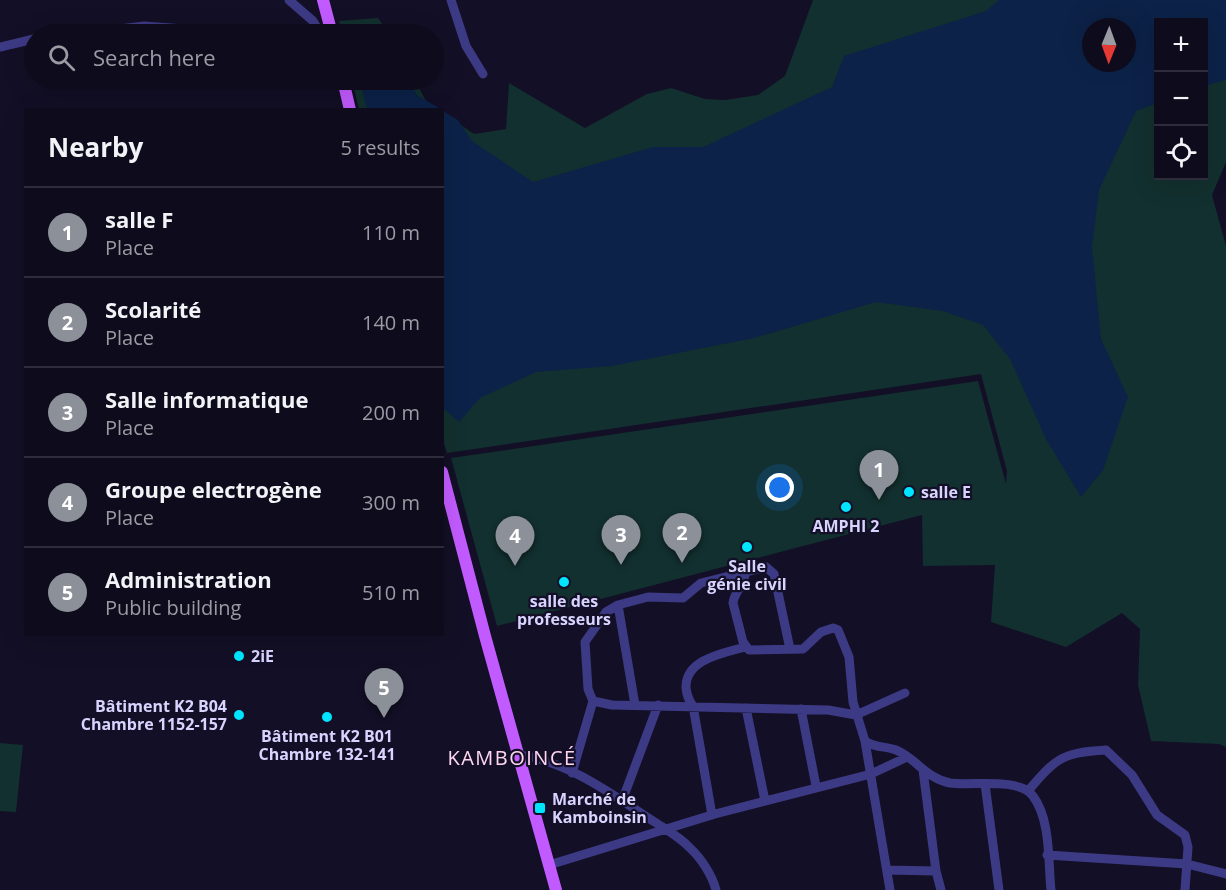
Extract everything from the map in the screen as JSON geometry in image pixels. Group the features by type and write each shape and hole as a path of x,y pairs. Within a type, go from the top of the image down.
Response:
{"main road":[{"path":"323,0 329,24"},
{"path":"345,90 350,108"},
{"path":"444,479 556,890"}],"street":[{"path":"289,0 315,24"},
{"path":"451,0 466,46 483,74"},
{"path":"0,47 24,41"},
{"path":"572,773 594,701 588,689 585,642 606,612 618,605 648,597 683,598 701,583 766,567 774,574 790,649"},
{"path":"746,571 743,585 733,599 745,647 749,650 805,648 821,632 833,628 838,630 849,657 856,715 866,741 890,890"},
{"path":"618,605 635,705"},
{"path":"712,814 693,706 687,694 686,683 693,670 707,659 745,647"},
{"path":"594,701 635,705 801,709 856,715 905,693"},
{"path":"622,801 658,705"},
{"path":"746,708 765,801"},
{"path":"801,709 816,786"},
{"path":"866,741 871,745 894,749 936,779 949,782 1015,785 1028,791 1034,796 1042,817 1051,890"},
{"path":"1028,791 1069,753 1106,750 1132,775 1157,815 1185,835 1188,847 1185,890"},
{"path":"518,755 534,757 572,773 622,801 664,829 693,850 711,875 716,890"},
{"path":"549,865 712,814 871,774 905,758"},
{"path":"923,770 936,871 941,890"},
{"path":"985,784 999,890"},
{"path":"1047,855 1187,864 1226,874"},
{"path":"887,870 936,871"}],"green space":[{"path":"813,0 1226,0 1226,162 1212,195 1226,246 1226,747 1219,744 1151,741 1138,685 1140,629 1122,613 1066,647 991,622 995,565 923,566 922,515 497,626 451,458 978,381 1006,484 1007,471 981,374 447,453 444,443 444,113 474,134 506,129 509,83 585,128 647,94 671,88 705,99 725,100 758,95 785,76"},
{"path":"378,18 382,24 340,24 339,21"},
{"path":"354,90 420,90 426,101 437,108 359,108"},
{"path":"0,743 23,745 16,812 0,811"}],"water":[{"path":"999,0 1226,0 1226,80 1208,85 1208,18 1154,18 1154,104 1136,111 1099,190 1092,247 1101,339 1128,397 1103,470 1081,497 1046,439 1010,359 983,325 943,311 876,302 754,338 612,366 536,372 480,398 459,422 444,409 444,112 458,120 472,141 533,182 653,147 703,147 832,87 844,56 986,11"},
{"path":"362,90 414,90 418,96 439,108 367,108"}],"place":[{"name":"salle E","path":"909,492"},
{"name":"salle F","path":"879,500"},
{"name":"AMPHI 2","path":"846,507"},
{"name":"Salle génie civil","path":"747,547"},
{"name":"Scolarité","path":"682,563"},
{"name":"Salle informatique","path":"621,565"},
{"name":"Groupe electrogène","path":"515,566"},
{"name":"salle des professeurs","path":"564,582"},
{"name":"2iE","path":"239,656"},
{"name":"Bâtiment K2 B04 Chambre 1152-157","path":"239,715"},
{"name":"Bâtiment K2 B01 Chambre 132-141","path":"327,717"},
{"name":"Administration","path":"384,718"},
{"name":"Marché de Kamboinsin","path":"540,808"}],"district":[{"name":"KAMBOINCÉ","path":"512,758"}]}
